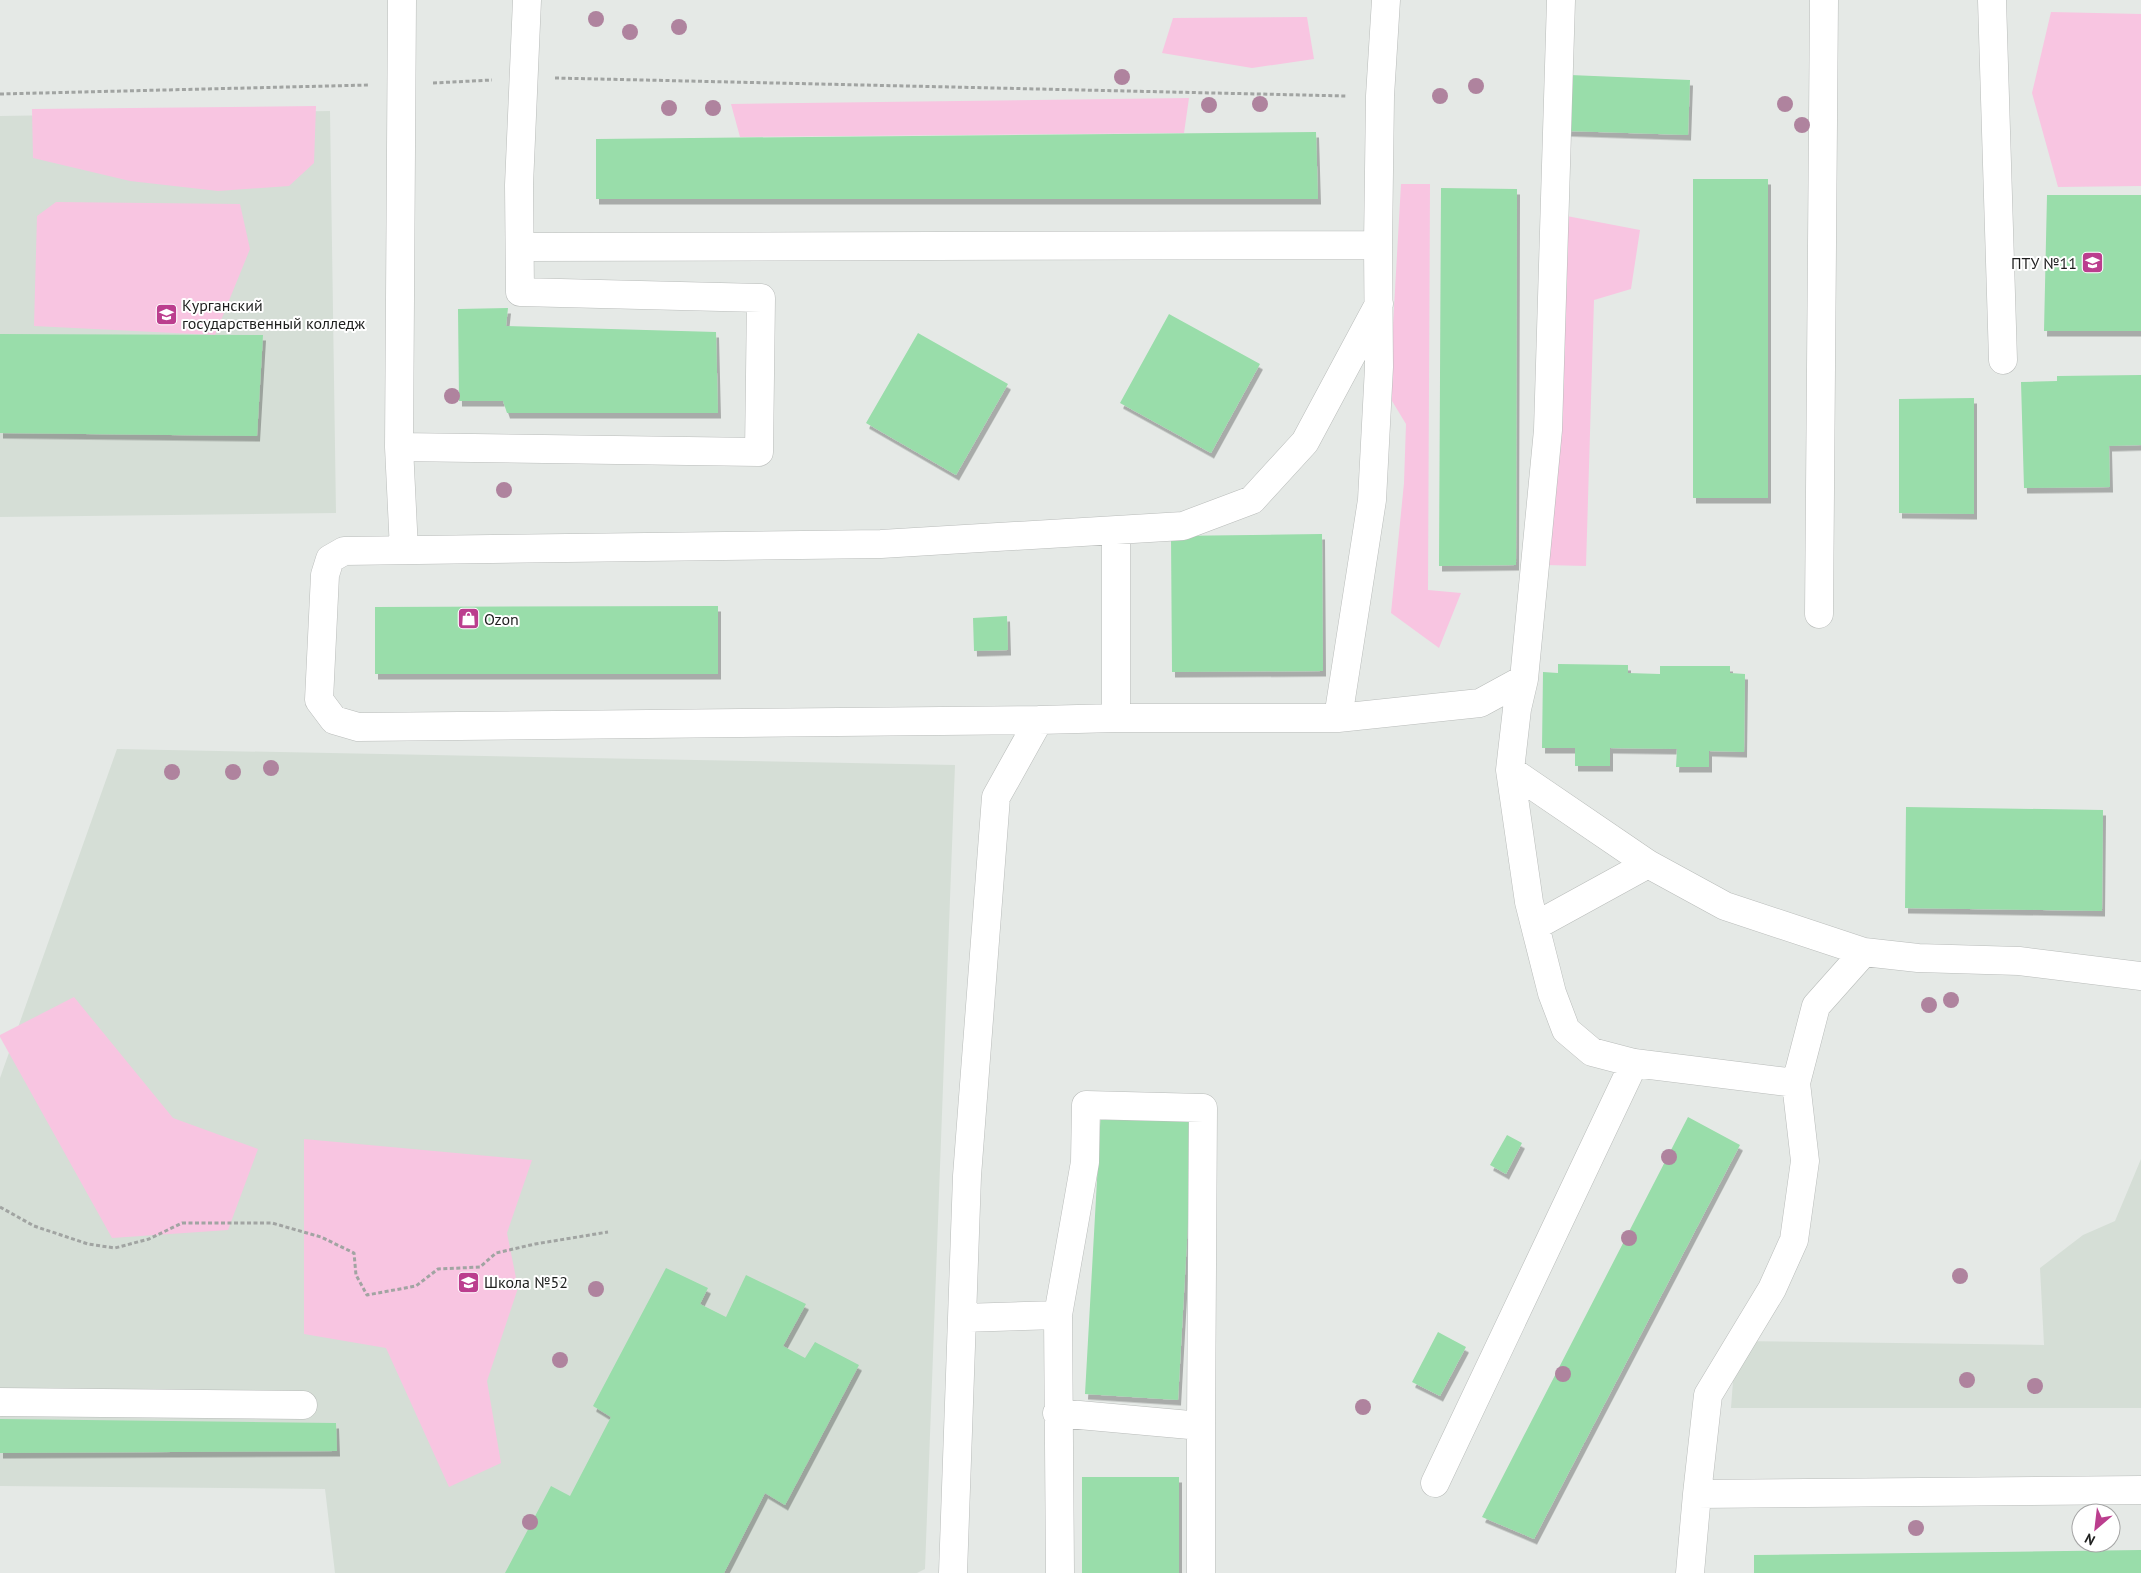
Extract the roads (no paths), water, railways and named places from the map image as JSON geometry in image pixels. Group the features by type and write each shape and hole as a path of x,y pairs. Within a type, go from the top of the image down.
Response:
{"lane":[{"path":"402,0 399,447 404,550"},
{"path":"399,447 759,452 761,298 520,292 519,185 527,0"},
{"path":"1338,718 1372,500 1379,367 1380,96 1386,0"},
{"path":"1561,0 1548,430 1524,678 1510,770 1529,902 1552,993 1566,1030 1592,1052 1634,1063 1796,1083"},
{"path":"1819,614 1824,0"},
{"path":"1992,0 2003,360"},
{"path":"521,246 1378,245"},
{"path":"1379,304 1305,442 1252,500 1182,526 880,544 344,551 330,559 326,575 319,700 334,720 358,727 1116,718 1338,718 1480,703 1524,678"},
{"path":"1116,530 1116,718"},
{"path":"953,1573 967,1176 996,797 1039,720"},
{"path":"1510,770 1648,864 1725,906 1864,952 1918,958 2019,960 2141,976"},
{"path":"1535,926 1648,864"},
{"path":"1690,1573 1708,1395 1772,1289 1794,1240 1805,1161 1796,1083 1816,1006 1864,952"},
{"path":"1435,1483 1634,1063"},
{"path":"1060,1573 1057,1413 1058,1316 1085,1162 1086,1104 1203,1108 1201,1573"},
{"path":"962,1318 1058,1316"},
{"path":"0,1402 303,1405"},
{"path":"1057,1413 1201,1426"},
{"path":"1697,1494 2141,1490"}],"place":[{"name":"ПТУ №11","path":"2093,263"},
{"name":"Курганский государственный колледж","path":"166,314"},
{"name":"Ozon","path":"468,619"},
{"name":"Школа №52","path":"468,1282"}]}
